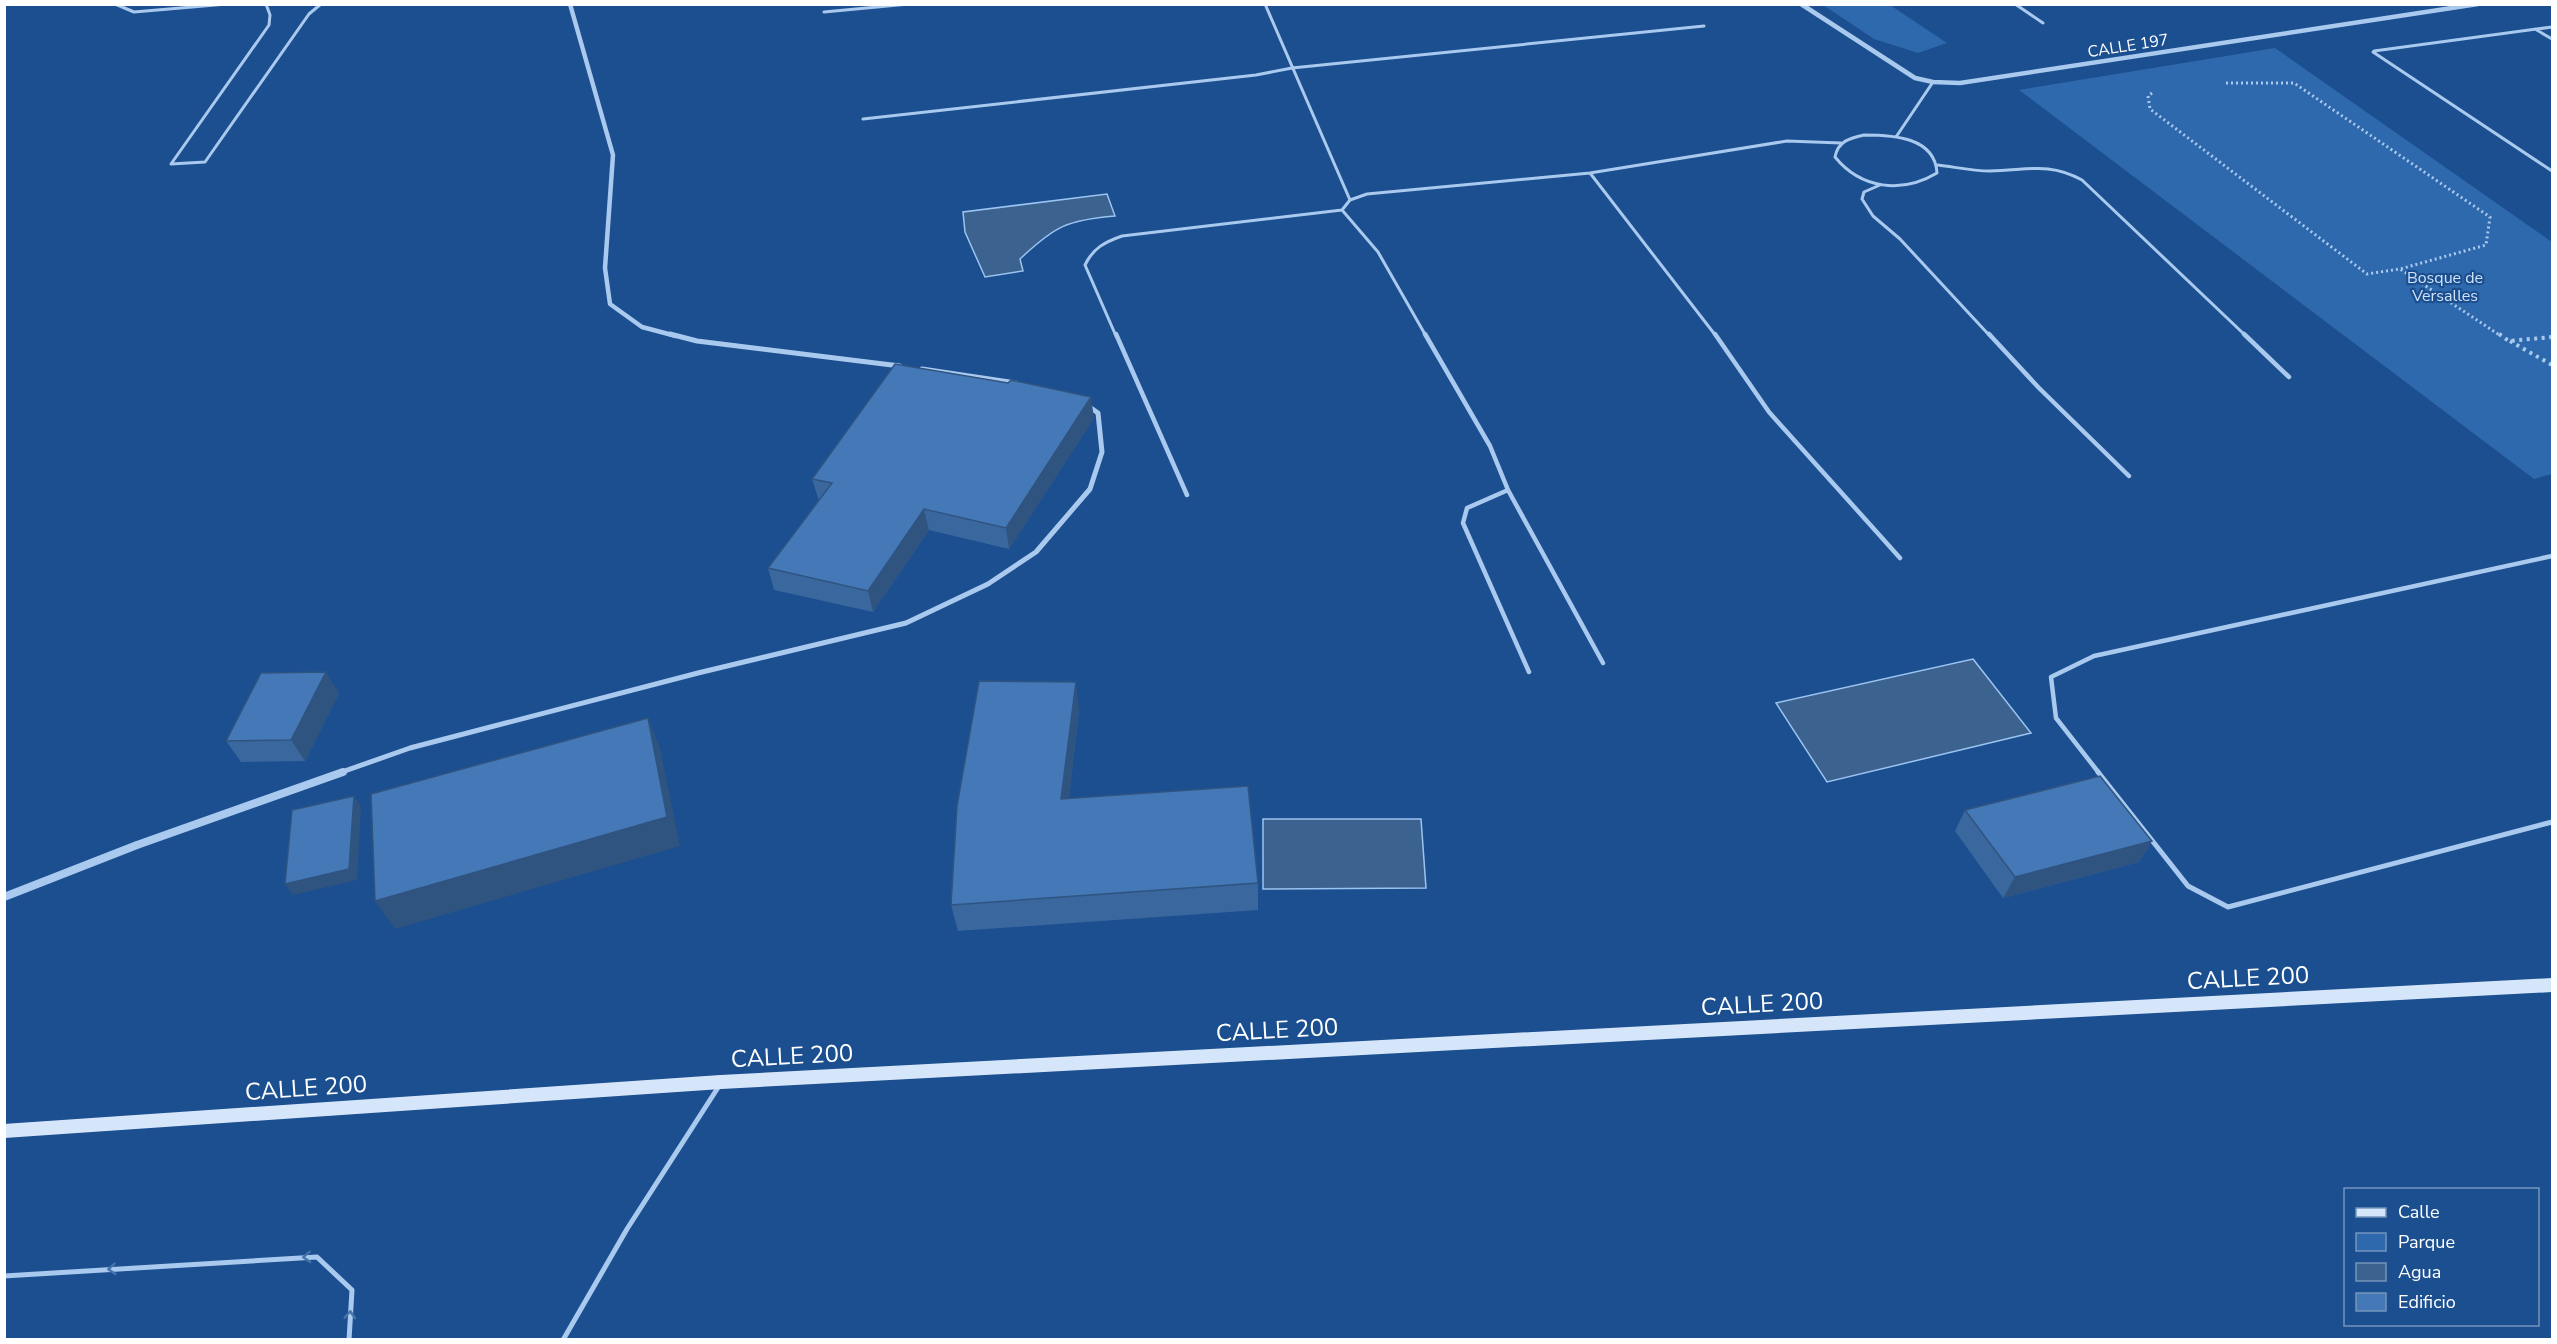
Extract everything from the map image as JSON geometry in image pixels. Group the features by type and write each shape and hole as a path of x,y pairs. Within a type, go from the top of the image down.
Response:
{"main road":[{"name":"CALLE 200","path":"4,1131 721,1082 2553,985"}],"street":[{"path":"570,4 613,155 605,268 610,304 642,327 697,341 905,367"},
{"name":"CALLE 197","path":"1801,4 1901,71 1915,78 1933,82 1981,81 2478,4"},
{"path":"917,368 1027,385"},
{"path":"4,897 137,845 410,748 698,673 906,623 988,584 1036,552 1090,489 1102,452 1098,413 1083,403"}],"lane":[{"path":"115,4 134,12 227,4"},
{"path":"266,4 270,15 269,26 171,164 205,162 309,14 321,4"},
{"path":"824,12 909,4"},
{"path":"1265,4 1350,200"},
{"path":"2015,4 2043,23"},
{"path":"863,119 1256,75 1292,68 1704,26"},
{"path":"2553,27 2373,51 2553,171"},
{"path":"2535,29 2553,39"},
{"path":"1896,137 1933,82"},
{"path":"1187,495 1085,265 1090,252 1104,242 1122,236 1342,210 1350,200 1367,194 1590,173 1787,141 1841,142 1864,135 1896,137 1925,148 1934,156 1938,165 1937,173 1929,180 1915,185 1880,185 1849,174 1840,166 1835,157 1836,149 1841,142"},
{"path":"1938,165 1990,171 2037,166 2069,172 2082,180 2289,377"},
{"path":"1590,173 1713,332 1769,412 1900,558"},
{"path":"1880,185 1864,192 1862,199 1873,216 1900,239 2039,388 2129,476"},
{"path":"1342,210 1378,252 1490,446 1508,490 1603,663"},
{"path":"1508,490 1467,508 1463,523 1529,672"},
{"path":"2553,556 2094,656 2051,677 2055,718 2188,886 2228,907 2553,822"},
{"path":"563,1340 627,1229 721,1082"},
{"path":"4,1276 317,1257 352,1290 349,1340"}],"path":[{"path":"2154,92 2148,96 2150,109 2367,274 2400,269 2486,245 2490,217 2294,82 2223,83"},
{"path":"2400,269 2509,341 2553,365"},
{"path":"2509,341 2553,337"}],"green space":[{"path":"1823,5 1890,5 1947,43 1918,53 1874,39"},
{"name":"Bosque de Versalles","path":"2275,48 2552,242 2552,474 2534,479 2019,90"}],"water":[{"path":"1107,194 1115,216 1085,220 1063,227 1043,239 1020,259 1023,271 985,277 965,232 963,212"},
{"path":"1973,659 2031,733 1827,782 1776,703"},
{"path":"1263,819 1421,819 1426,888 1263,889"}],"building":[{"path":"895,364 1008,383 1011,380 1091,397 1006,528 924,509 868,591 768,568 832,483 812,479"},
{"path":"326,672 291,740 226,741 261,673"},
{"path":"979,681 1076,682 1061,799 1248,786 1258,883 951,905 957,806"},
{"path":"648,718 667,817 375,901 371,794"},
{"path":"2100,776 2152,841 2015,877 1965,810"},
{"path":"354,796 349,869 285,884 292,810"}]}
